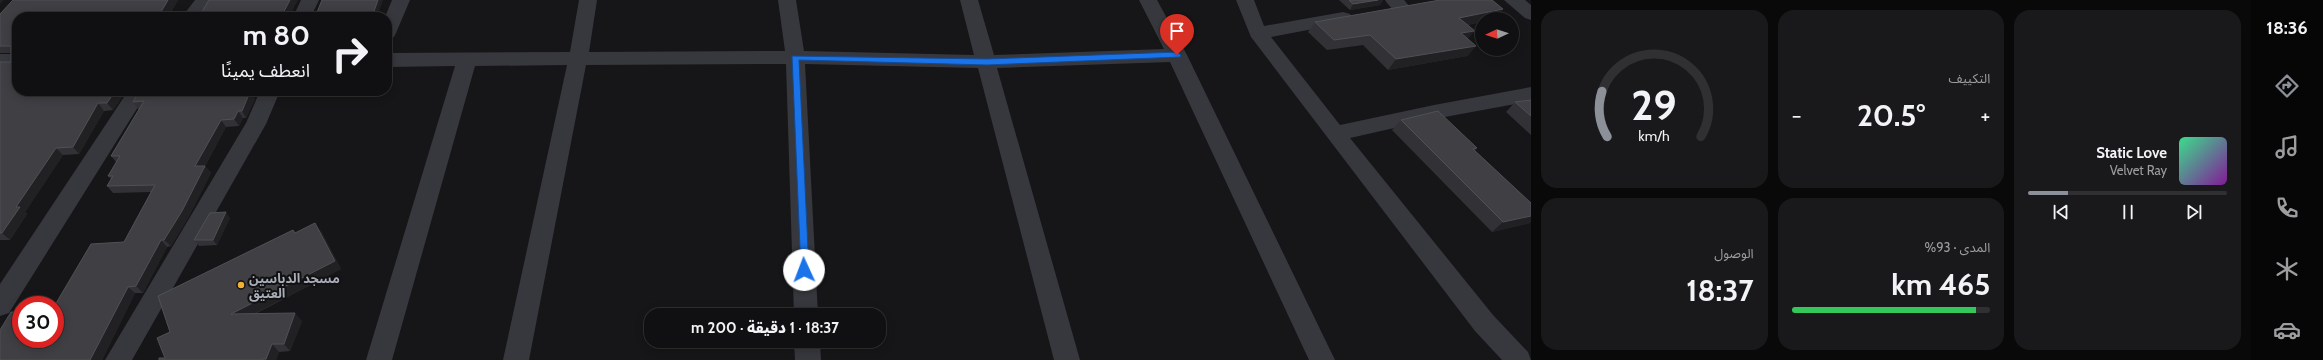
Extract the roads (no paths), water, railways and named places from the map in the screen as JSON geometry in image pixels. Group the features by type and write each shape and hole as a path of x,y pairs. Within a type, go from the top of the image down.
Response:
{"street":[{"path":"195,12 204,0"},
{"path":"304,12 310,0"},
{"path":"392,21 401,0"},
{"path":"516,360 578,59 588,0"},
{"path":"787,0 795,57 806,308"},
{"path":"969,0 1067,360"},
{"path":"1148,0 1177,55 1322,360"},
{"path":"1245,0 1258,33 1335,134 1484,323 1519,360"},
{"path":"1513,0 1531,14"},
{"path":"1379,12 1405,4"},
{"path":"1258,33 1357,16"},
{"path":"392,60 795,57 987,62 1177,55"},
{"path":"379,360 467,59"},
{"path":"0,61 12,61"},
{"path":"1335,134 1434,112 1531,94"},
{"path":"0,305 135,96"},
{"path":"118,360 253,131 268,96"},
{"path":"1434,112 1451,128"},
{"path":"807,348 808,360"}],"place":[{"name":"مسجد الدباسين العتيق","path":"241,285"}]}
